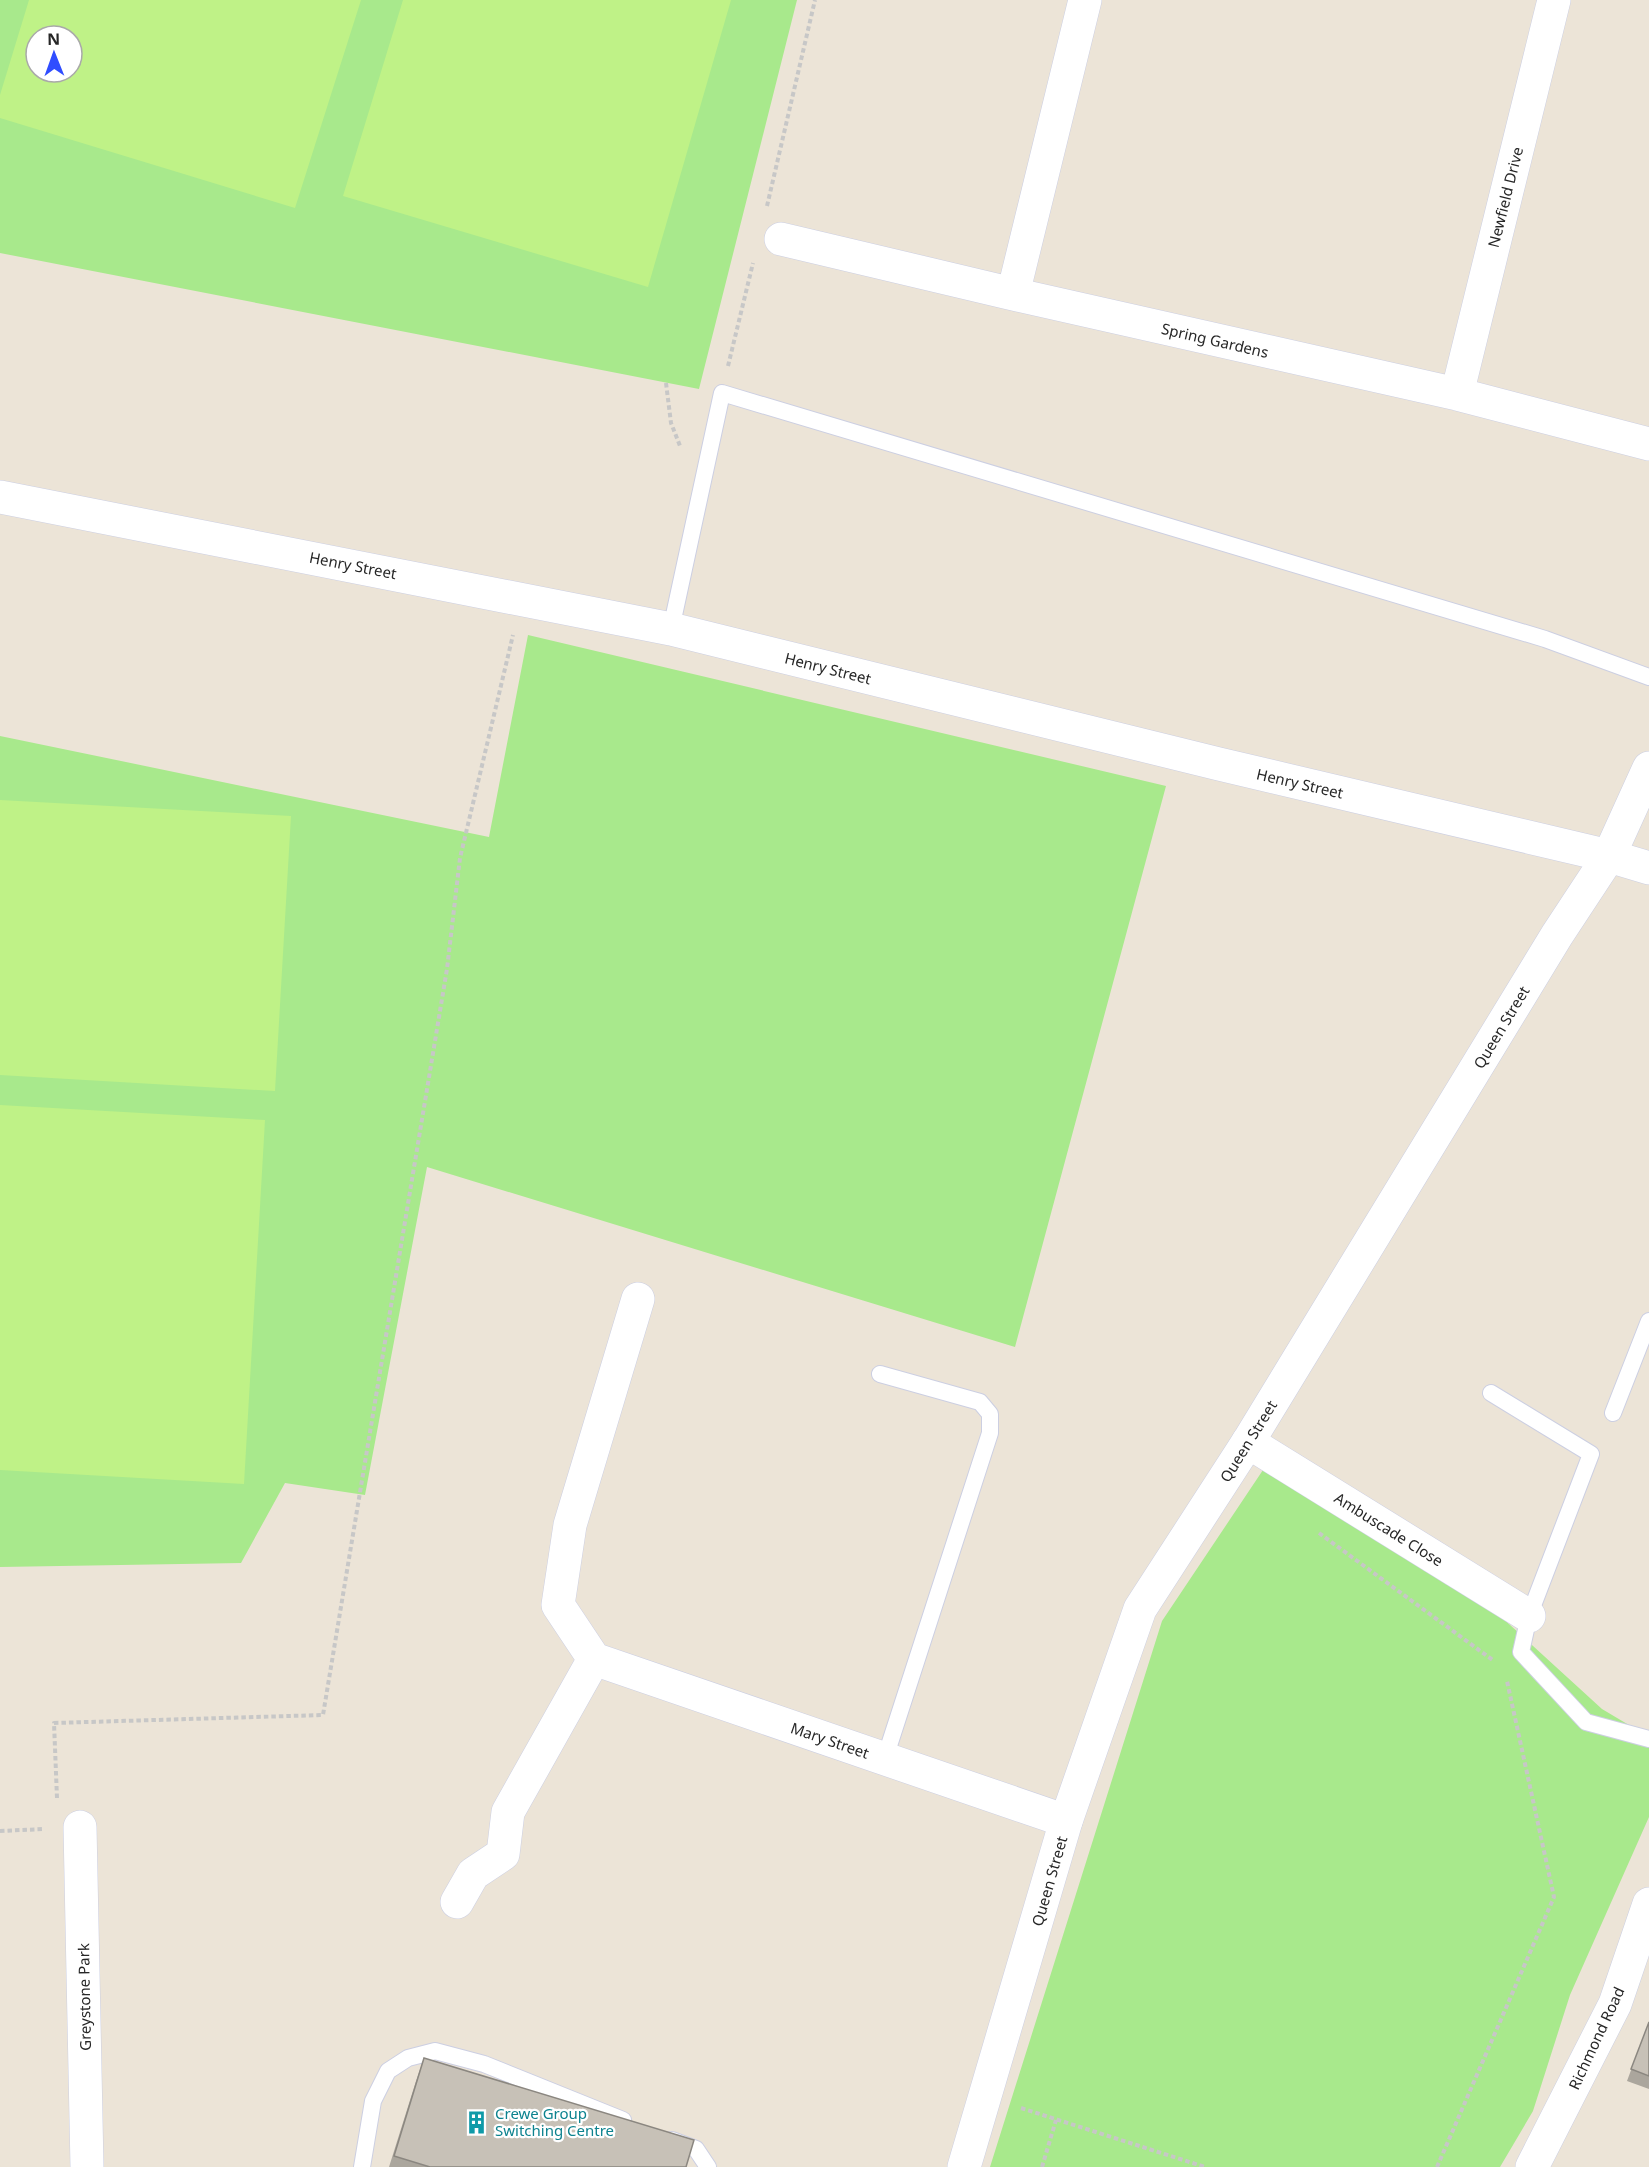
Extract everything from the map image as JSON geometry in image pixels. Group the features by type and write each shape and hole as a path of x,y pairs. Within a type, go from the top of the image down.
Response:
{"street":[{"path":"1013,294 1085,0"},
{"name":"Newfield Drive","path":"1457,394 1554,0"},
{"name":"Spring Gardens","path":"781,239 1457,394 1649,444"},
{"name":"Henry Street","path":"0,497 671,629 1208,762 1609,856 1649,868"},
{"name":"Queen Street","path":"964,2167 1066,1821 1140,1608 1248,1442 1557,935 1609,856 1649,768"},
{"path":"457,1902 473,1874 503,1854 508,1812 594,1659 558,1605 570,1525 638,1299"},
{"name":"Ambuscade Close","path":"1248,1442 1529,1616"},
{"name":"Mary Street","path":"594,1659 1066,1821"},
{"name":"Greystone Park","path":"80,1827 87,2167"},
{"name":"Richmond Road","path":"1532,2167 1615,2004 1649,1904"}],"lane":[{"path":"671,629 722,393 1545,639 1649,677"},
{"path":"1613,1413 1649,1321"},
{"path":"880,1374 980,1402 990,1414 990,1433 885,1758"},
{"path":"1491,1393 1591,1454 1529,1616 1521,1652 1586,1722 1649,1740"},
{"path":"362,2167 373,2101 388,2071 408,2058 435,2051 484,2064 641,2127"},
{"path":"662,2136 696,2149 708,2167"}],"path":[{"path":"803,51 815,0"},
{"path":"666,383 671,423 683,456 702,487"},
{"path":"57,1805 54,1723 323,1715 447,969 460,858 521,599"},
{"path":"1316,1531 1496,1662"},
{"path":"1437,2167 1554,1897 1505,1669"},
{"path":"986,2097 1205,2167"},
{"path":"1042,2167 1056,2120"}],"green space":[{"path":"0,0 797,0 699,389 0,253"},
{"path":"29,0 361,0 295,208 0,118 0,95"},
{"path":"403,0 731,0 648,287 343,196"},
{"path":"528,635 1166,786 1015,1347 427,1167 365,1495 285,1483 241,1563 0,1567 0,736 489,837"},
{"path":"0,800 291,816 275,1091 0,1075"},
{"path":"0,1105 265,1120 244,1484 0,1470"},
{"path":"1267,1464 1498,1614 1602,1709 1649,1737 1649,1817 1570,1995 1533,2111 1500,2167 990,2167 1162,1621"}],"building":[{"path":"1649,2022 1649,2076 1631,2069"},
{"name":"Crewe Group Switching Centre","path":"424,2058 694,2140 686,2167 430,2167 394,2156"}],"place":[{"name":"Crewe Group Switching Centre","path":"477,2122"}]}
